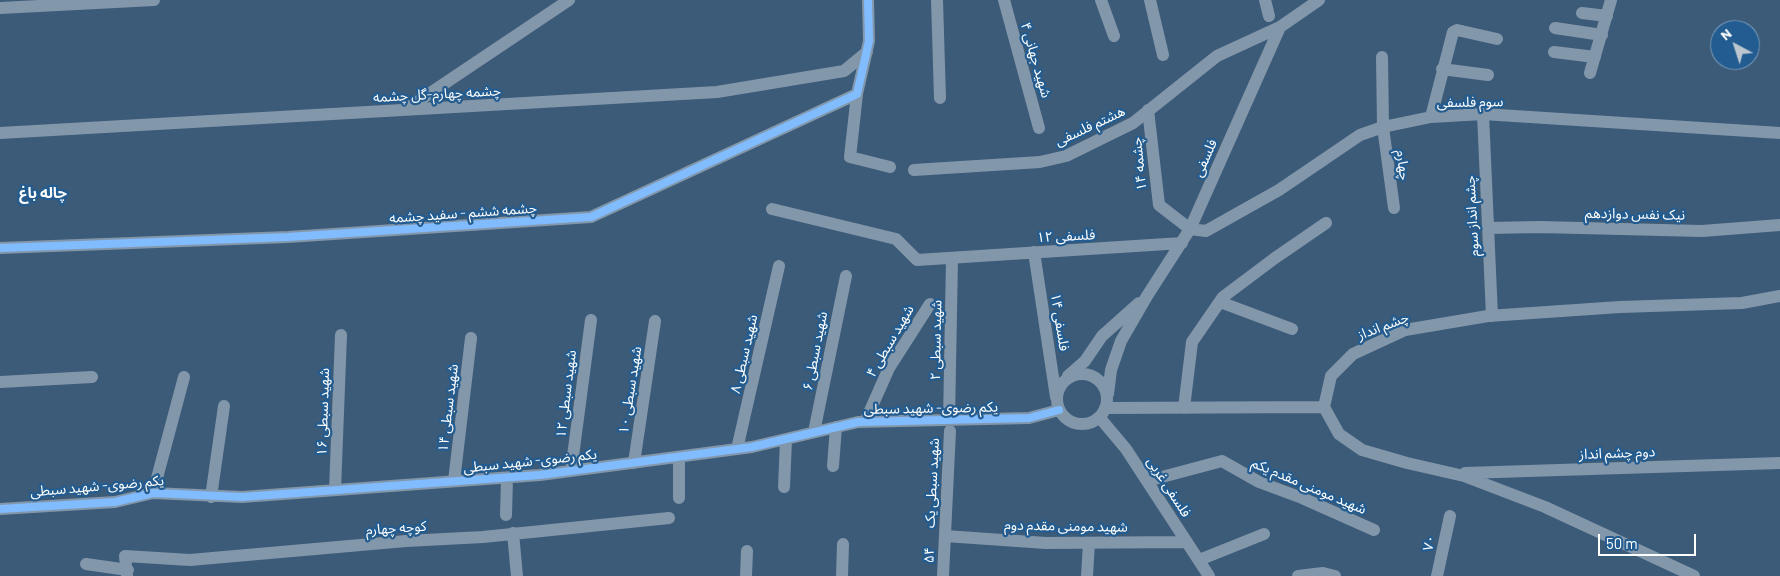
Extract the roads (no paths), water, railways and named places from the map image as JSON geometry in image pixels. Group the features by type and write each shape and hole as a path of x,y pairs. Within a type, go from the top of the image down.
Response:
{"street":[{"path":"0,8 154,0"},
{"path":"404,110 569,0"},
{"path":"868,0 869,41 857,94 850,157 890,167"},
{"path":"937,0 940,98"},
{"name":"۴ شهید جهانی","path":"1004,0 1039,128"},
{"path":"1101,0 1114,36"},
{"path":"1150,0 1163,55"},
{"path":"1265,0 1269,16"},
{"name":"هشتم فلسفی","path":"914,170 1031,163 1066,156 1133,123 1217,56 1280,27 1320,0"},
{"path":"1590,73 1602,35 1610,0"},
{"path":"1582,13 1607,16"},
{"name":"فلسفی","path":"1147,296 1190,229 1280,27"},
{"path":"1555,28 1602,35"},
{"path":"1431,117 1452,32 1457,30 1497,39"},
{"name":"چشمه چهارم-گل چشمه","path":"0,133 718,92 844,71 867,52"},
{"path":"1554,52 1595,57"},
{"name":"چهارم","path":"1382,57 1383,127 1394,208"},
{"path":"1442,69 1488,76"},
{"name":"چشمه ششم - سفید چشمه","path":"0,248 288,237 591,217 857,94"},
{"name":"۱۴ چشمه","path":"1148,110 1159,205 1190,229"},
{"name":"سوم فلسفی","path":"1190,229 1206,231 1279,190 1360,135 1383,127 1431,117 1483,114 1780,132"},
{"name":"چشم انداز سوم","path":"1483,114 1492,316"},
{"name":"۱۲ فلسفی","path":"772,209 896,239 917,260 1182,243"},
{"path":"1184,408 1192,342 1223,297 1326,223"},
{"name":"نیک نفس دوازدهم","path":"1488,228 1540,227 1702,231 1780,224"},
{"name":"۱۴ فلسفی","path":"1034,252 1056,397"},
{"name":"۲ شهید سبطی","path":"950,426 952,259"},
{"name":"۸ شهید سبطی","path":"737,449 779,266"},
{"name":"۶ شهید سبطی","path":"814,432 846,276"},
{"path":"1147,296 1121,341 1111,370 1108,394 1102,413 1090,424 1079,425 1066,420 1059,410 1056,397 1065,380 1084,361 1102,336 1147,296"},
{"name":"چشم انداز","path":"1324,407 1331,376 1353,354 1405,330 1492,316 1620,307 1742,303 1780,296"},
{"path":"1220,302 1292,329"},
{"name":"۴ شهید سبطی","path":"865,422 889,368 930,304"},
{"name":"۱۲ شهید سبطی","path":"571,471 591,320"},
{"name":"۱۰ شهید سبطی","path":"634,463 655,321"},
{"name":"شهید سبطی ۱۶","path":"335,490 341,335"},
{"name":"شهید سبطی ۱۴","path":"454,481 471,338"},
{"path":"1065,380 1081,373 1092,374 1102,381 1108,394"},
{"path":"0,382 92,377"},
{"path":"153,493 184,377"},
{"path":"211,497 224,406"},
{"path":"1102,413 1184,408 1324,407 1339,434 1362,450 1455,474 1545,507 1694,576"},
{"name":"یکم رضوی- شهید سبطی","path":"0,509 115,502 153,493 242,497 507,478 737,449 865,422 950,426 1028,418 1059,410"},
{"name":"فلسفی غربی","path":"1102,413 1210,576"},
{"name":"شهید سبطی یک","path":"945,536 950,426"},
{"path":"833,466 836,427"},
{"path":"784,486 786,440"},
{"path":"679,457 679,498"},
{"name":"شهید مومنی مقدم یکم","path":"1147,481 1222,462 1259,482 1302,498 1374,530"},
{"name":"دوم چشم انداز","path":"1455,474 1780,463"},
{"path":"506,515 507,478"},
{"name":"۷۰","path":"1437,576 1450,516"},
{"name":"کوچه چهارم","path":"127,573 125,556 190,560 669,518"},
{"path":"513,533 517,576"},
{"path":"1199,560 1264,534"},
{"name":"شهید مومنی مقدم دوم","path":"945,536 1046,543 1187,542"},
{"name":"۵۴","path":"943,576 945,536"},
{"path":"1087,576 1089,543"},
{"path":"842,576 843,544"},
{"path":"746,576 747,551"},
{"path":"86,564 127,573"},
{"path":"1298,576 1323,573 1335,576"}],"district":[{"name":"چاله باغ","path":"43,193"}]}
